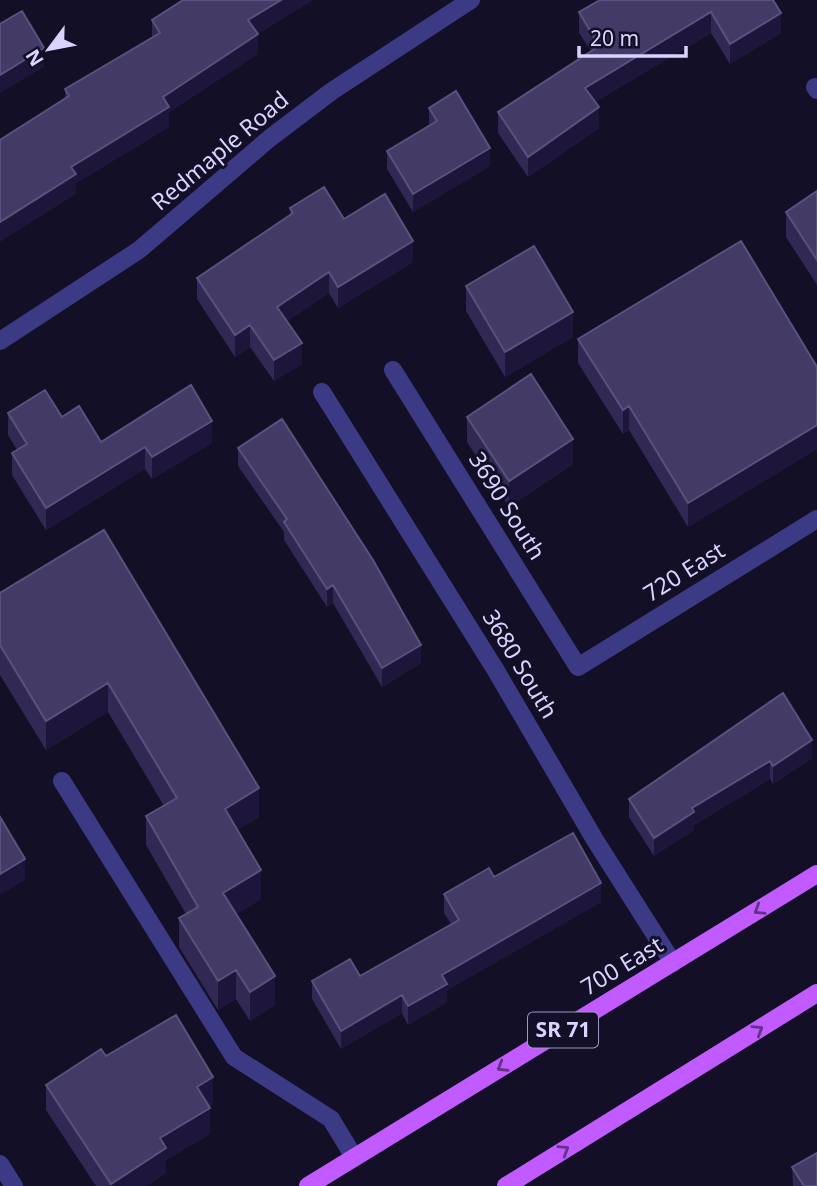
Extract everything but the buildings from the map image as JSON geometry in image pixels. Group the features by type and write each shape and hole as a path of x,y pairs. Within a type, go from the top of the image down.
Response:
{"main road":[{"name":"700 East","path":"308,1186 817,874"},
{"path":"506,1186 817,993"}],"street":[{"name":"Redmaple Road","path":"0,341 139,250 312,107 465,2"},
{"name":"3690 South","path":"393,370 578,667"},
{"name":"3680 South","path":"322,392 495,669 595,840 673,963"},
{"name":"720 East","path":"578,667 817,519"},
{"path":"62,781 234,1057 331,1119 354,1157"},
{"path":"0,1164 14,1186"}]}
